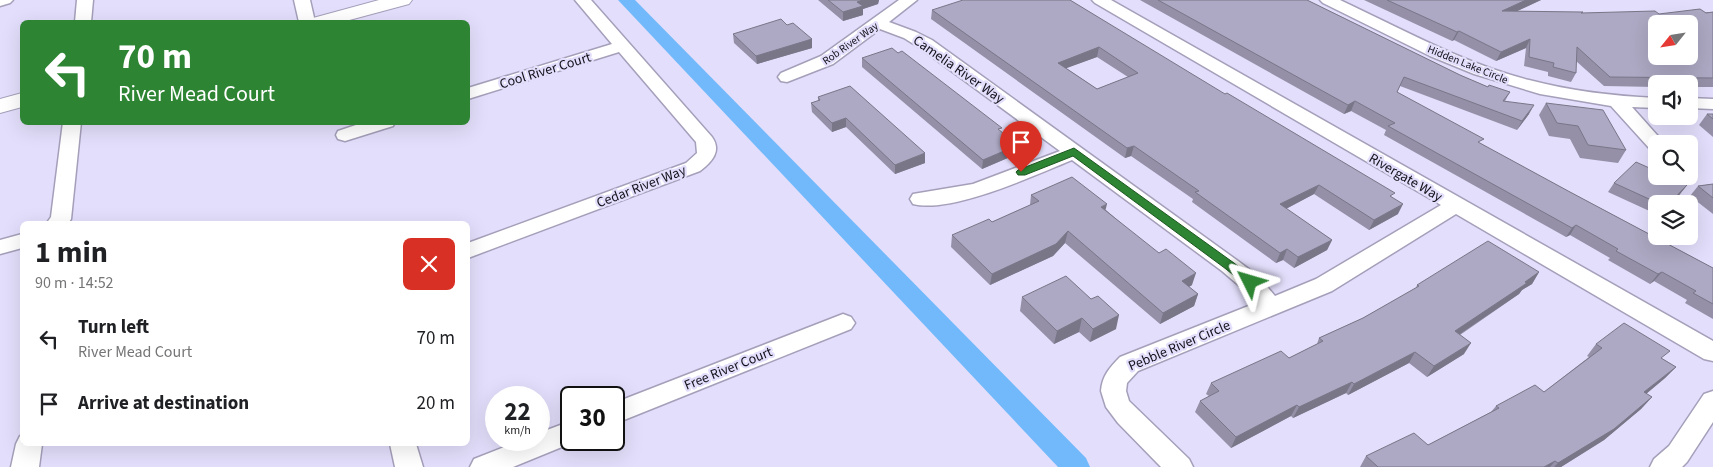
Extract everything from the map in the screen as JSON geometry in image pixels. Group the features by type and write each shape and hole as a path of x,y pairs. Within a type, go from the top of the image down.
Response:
{"street":[{"path":"0,1 5,0"},
{"path":"83,20 86,0"},
{"path":"302,0 307,20"},
{"path":"327,20 402,0"},
{"name":"Cedar River Way","path":"470,250 693,167 703,160 707,152 706,141 583,0"},
{"name":"Rob River Way","path":"787,77 827,60 909,0"},
{"name":"Rivergate Way","path":"1100,0 1713,352"},
{"name":"Hidden Lake Circle","path":"1328,0 1450,58 1500,78 1565,95 1617,102 1648,103"},
{"name":"Camelia River Way","path":"878,23 910,35 926,44 1230,266 1250,282 1272,306"},
{"name":"Cool River Court","path":"470,93 622,46"},
{"path":"0,106 20,101"},
{"path":"1617,102 1648,135"},
{"path":"1698,103 1713,104"},
{"path":"58,221 61,218 72,125"},
{"path":"346,135 377,125"},
{"path":"920,199 944,198 969,193 1074,152"},
{"name":"Pebble River Circle","path":"1180,467 1120,411 1113,396 1113,383 1119,371 1129,364 1324,285 1456,205"},
{"path":"0,247 20,242"},
{"name":"Free River Court","path":"625,410 843,323"},
{"path":"1664,467 1678,454 1713,401"},
{"path":"484,467 560,436"},
{"path":"25,467 29,446"},
{"path":"404,446 409,467"}],"building":[{"path":"828,0 863,0 857,2 863,6 843,12"},
{"path":"963,0 1070,0 1225,94 1227,93 1395,193 1390,196 1403,204 1374,220 1319,185 1280,204 1332,240 1298,257 1287,249 1280,253 1195,192 1199,191 1134,146 1127,148 932,10","holes":["1099,47 1138,73 1097,89 1058,63"]},
{"path":"1158,0 1307,0 1460,75 1488,87 1489,85 1510,92 1503,101 1534,105 1522,121 1404,77 1397,92 1484,139 1478,142 1648,233 1648,245 1670,245 1713,268 1713,304 1693,293 1696,291 1662,272 1658,274 1616,251 1618,249 1576,225 1572,228 1388,126 1395,123 1355,101 1348,105"},
{"path":"1387,0 1526,0 1502,11 1583,12 1581,13 1655,11 1659,14 1700,9 1706,13 1713,12 1713,78 1698,78 1698,75 1610,77 1577,47 1576,73 1553,67 1554,63 1529,57 1530,39 1501,52 1459,31 1457,32"},
{"path":"781,19 787,25 793,23 812,39 756,56 733,34"},
{"path":"892,48 898,53 902,51 1002,128 998,129 1018,145 983,160 862,58"},
{"path":"850,86 925,153 895,165 846,118 832,123 811,103 820,100 818,97"},
{"path":"1546,103 1603,110 1626,150 1588,145 1578,126 1557,123"},
{"path":"1636,162 1648,167 1648,185 1687,185 1678,195 1648,195 1648,199 1614,183"},
{"path":"1072,177 1107,204 1101,207 1159,253 1166,249 1196,273 1182,281 1198,294 1163,313 1068,231 1056,244 992,274 952,235 989,219 992,222 1039,201 1031,195"},
{"path":"1713,184 1713,198 1698,186"},
{"path":"1488,241 1539,272 1525,282 1527,283 1455,331 1471,343 1434,366 1415,352 1354,384 1352,382 1299,407 1297,405 1236,437 1200,401 1219,391 1211,383 1281,351 1289,358 1323,341 1319,338 1363,318 1419,286 1417,285"},
{"path":"1066,276 1091,299 1098,296 1119,315 1093,329 1082,318 1057,331 1022,297"},
{"path":"1624,323 1670,351 1661,358 1676,367 1644,392 1652,397 1614,429 1558,463 1555,461 1544,467 1378,467 1366,456 1414,433 1428,445 1499,408 1496,406 1535,385 1544,392 1602,348 1596,344"}],"waterway":[{"path":"626,0 1076,467"}],"route":[{"path":"1021,172 1074,152 1250,282"}]}
